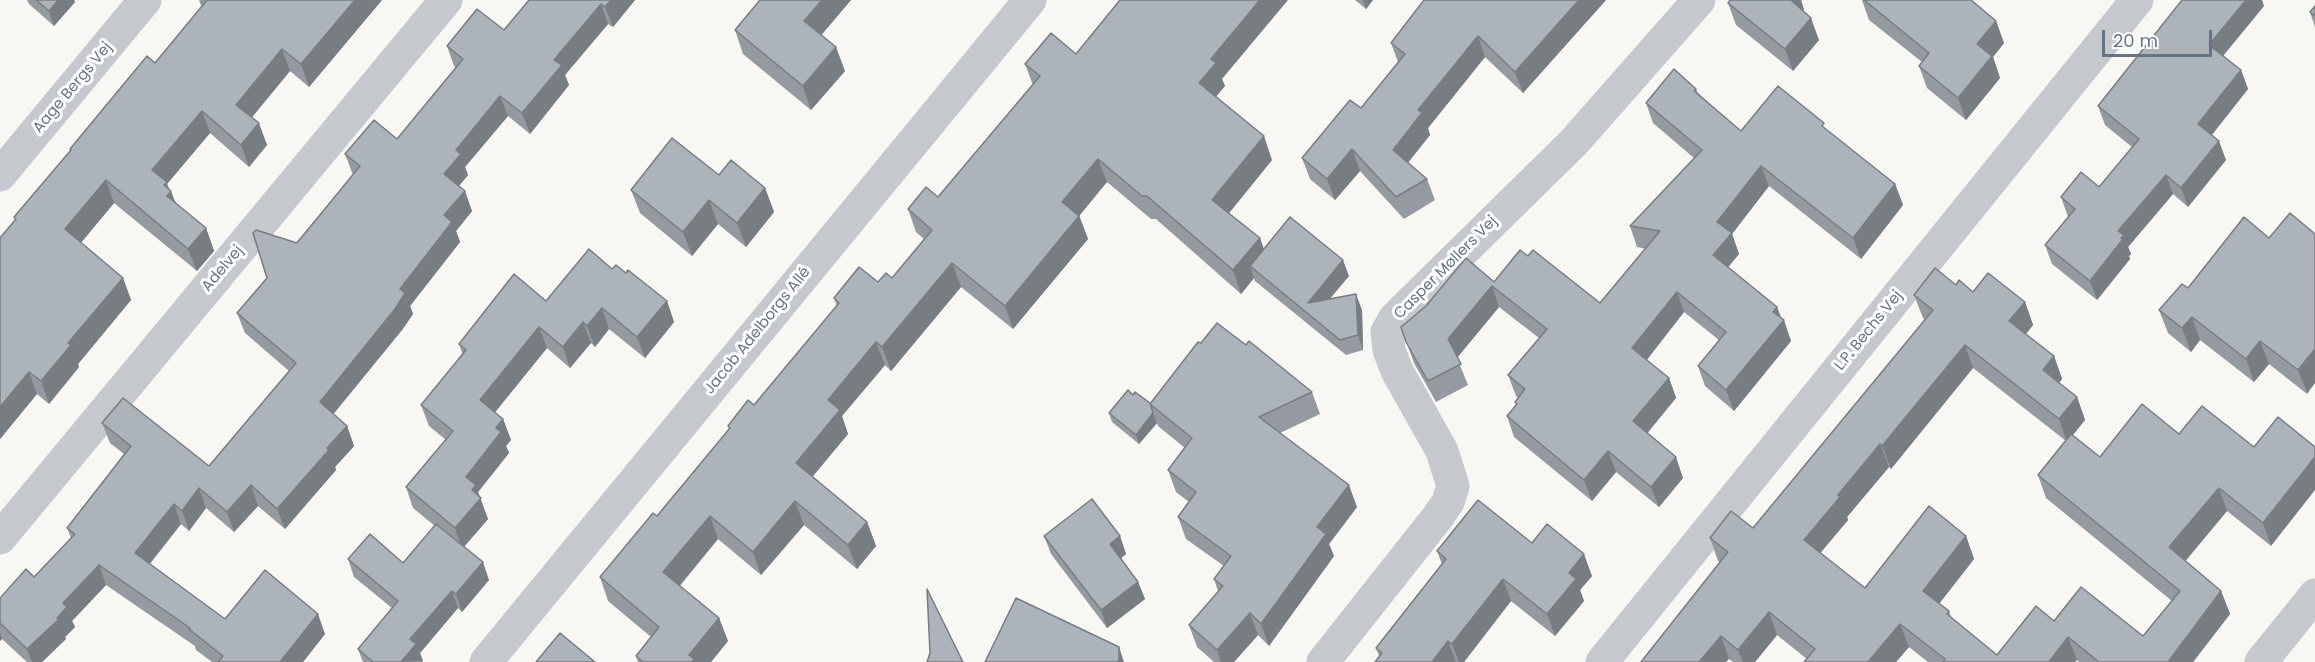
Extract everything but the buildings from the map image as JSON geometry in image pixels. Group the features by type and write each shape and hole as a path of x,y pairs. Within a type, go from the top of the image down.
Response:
{"street":[{"name":"Aage Bergs Vej","path":"0,175 145,0"},
{"name":"Adelvej","path":"0,538 446,0"},
{"name":"Jacob Adelborgs Allé","path":"486,662 1030,0"},
{"name":"Casper Møllers Vej","path":"1323,662 1437,518 1448,502 1453,486 1442,452 1397,371 1389,350 1388,332 1395,318 1574,142 1699,0"},
{"name":"L.P. Bechs Vej","path":"1602,662 2137,0"},
{"path":"2261,662 2315,595"}]}
